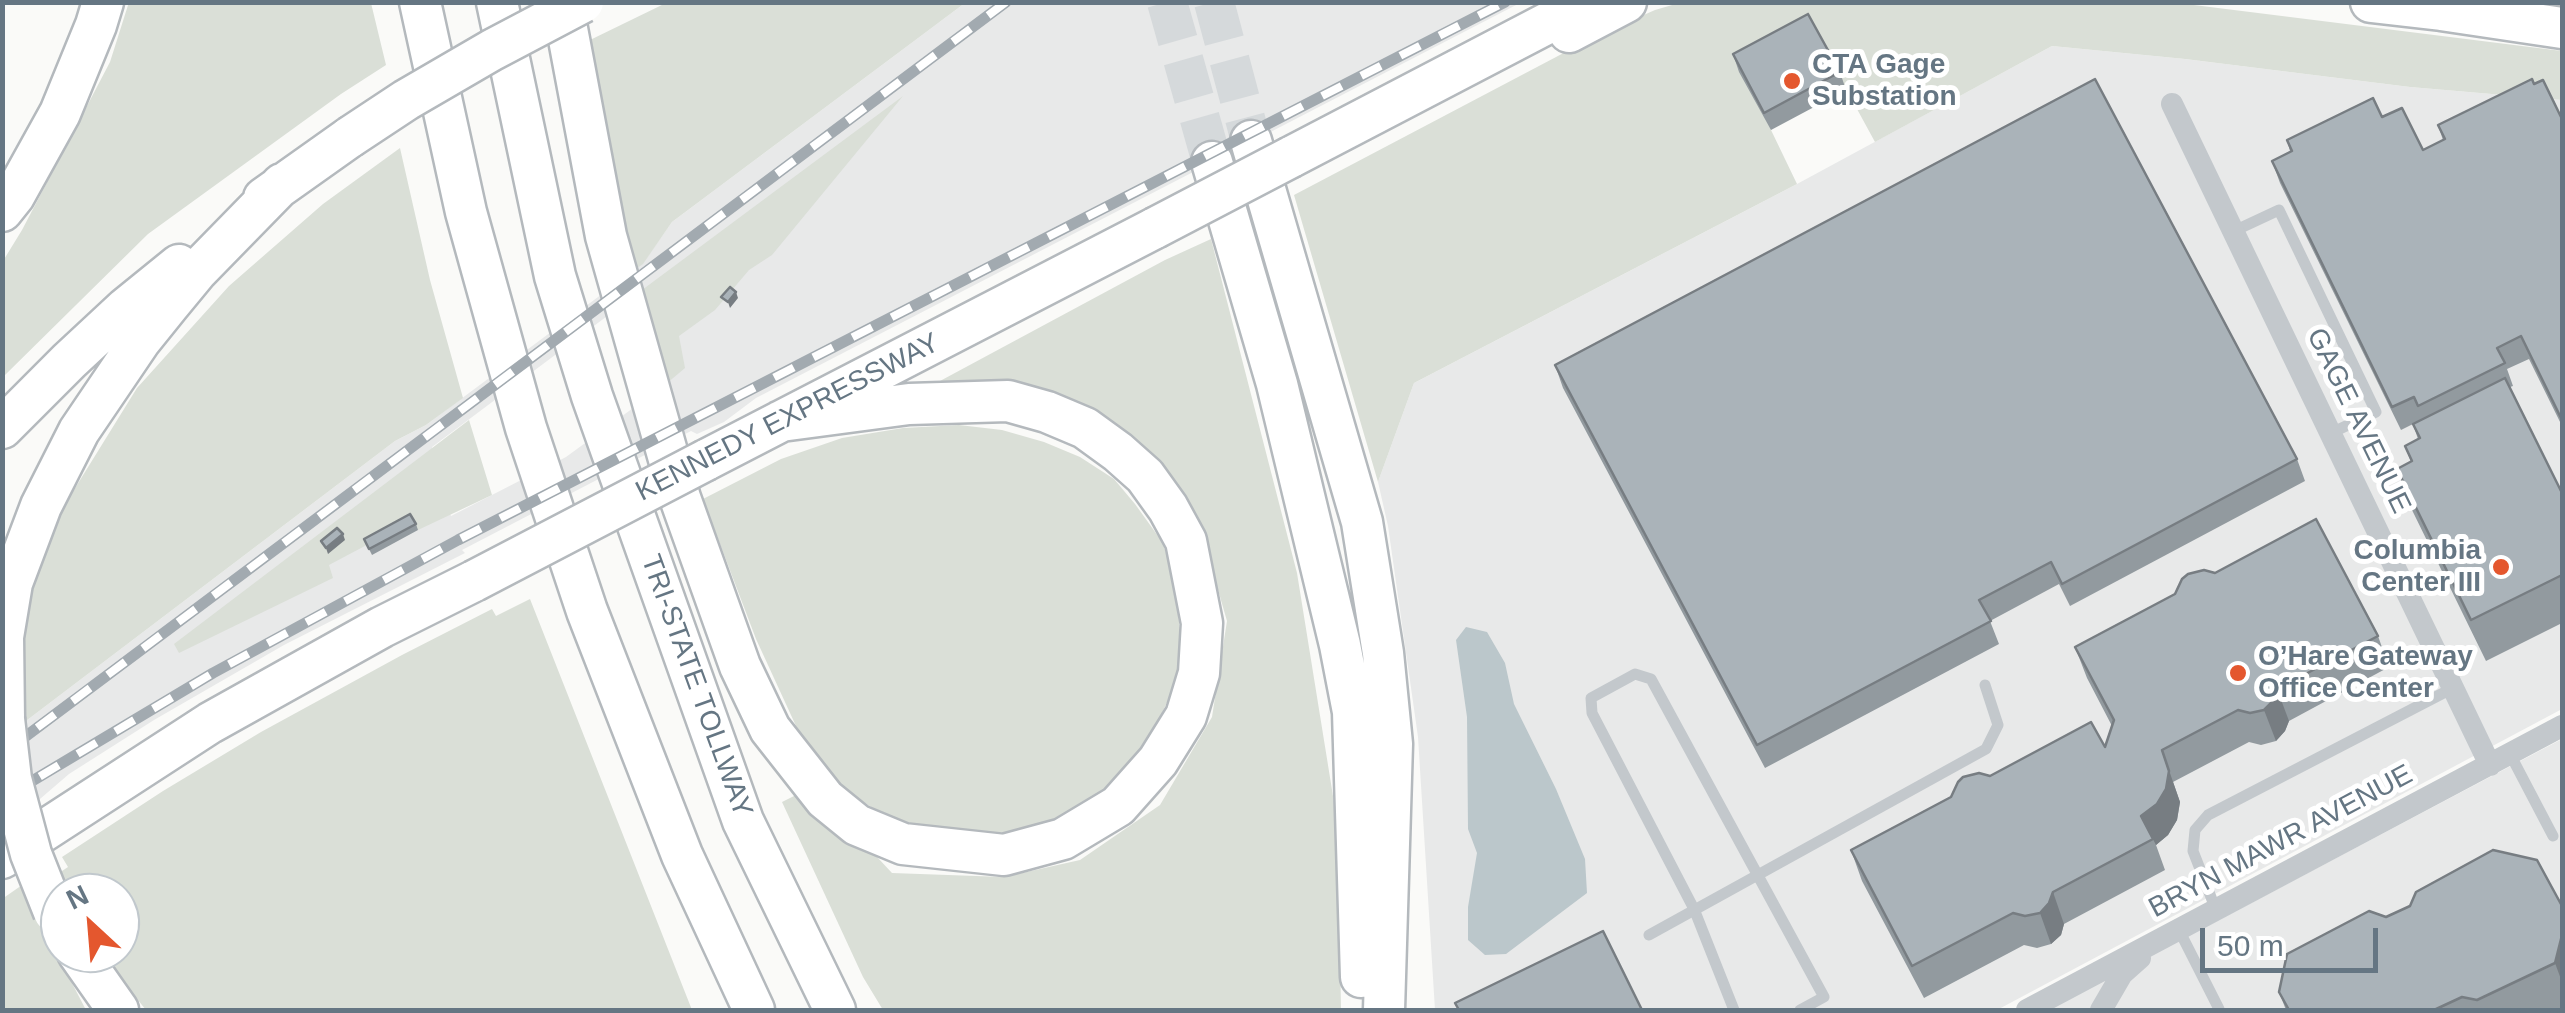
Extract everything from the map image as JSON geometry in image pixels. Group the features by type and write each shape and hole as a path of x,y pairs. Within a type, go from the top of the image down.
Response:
{"highway":[{"path":"2,210 14,196 60,113 103,2"},
{"path":"420,2 466,212 526,428 587,612 669,820 754,1010"},
{"name":"TRI-STATE TOLLWAY","path":"497,2 555,276 592,396 744,820 835,1010"},
{"path":"562,2 606,236 680,498 740,666 770,730 825,800 857,825 903,844 1004,855 1063,839 1118,806 1158,761 1186,716 1199,673 1202,623 1186,541 1145,476 1085,428 1008,401 909,404 782,420"},
{"path":"2,428 126,308 282,184 406,100 583,2"},
{"name":"KENNEDY EXPRESSWAY","path":"2,858 210,723 382,627 1588,2"},
{"path":"1355,124 1442,98 1626,2"},
{"path":"2371,2 2562,28"},
{"path":"1251,141 1362,522 1383,653 1392,744 1384,1010"},
{"path":"1212,162 1277,384 1353,712 1362,1010"},
{"path":"40,874 12,779 4,719 3,638 12,583 41,506 78,431 169,305 282,184"},
{"path":"92,973 118,1010"}],"street":[{"name":"GAGE AVENUE","path":"2172,104 2453,688 2500,759"},
{"name":"BRYN MAWR AVENUE","path":"2029,1010 2562,726"},
{"path":"2101,1010 2122,974 2171,934"}],"lane":[{"path":"2234,231 2279,210 2376,412 2331,433"},
{"path":"1734,1010 1694,910 1592,714 1591,698 1635,674 1651,679 1824,997 1800,1010"},
{"path":"1649,935 1986,749 1998,725 1985,685"},
{"path":"2216,910 2193,851 2196,830 2208,815 2453,688"},
{"path":"2500,759 2553,836"},
{"path":"2171,934 2219,1009"}],"shaded area":[{"path":"129,2 371,3 386,65 148,234 3,377 3,261 110,62"},
{"path":"2170,2 2562,51 2562,100 2410,87 2052,46 1875,142 1815,32 1771,130 1797,184 1414,383 1378,482 1294,195 1594,37 1679,3"},
{"path":"666,3 965,3 672,222 643,264 633,271 590,40"},
{"path":"965,3 1520,3 756,398 724,422 697,434 691,431 284,645 69,774 33,805 22,724 395,441 426,425 633,271 672,222","holes":["638,293 666,384 566,457 451,516 432,447"]},
{"path":"2052,46 2410,87 2562,100 2562,709 1997,1010 1435,1010 1418,737 1388,526 1378,482 1414,383"},
{"path":"903,96 772,255 749,270 715,310 679,336 685,368 666,384 638,293"},
{"path":"400,148 430,280 463,398 426,425 395,441 22,724 16,662 25,601 59,514 137,388 229,286 323,204"},
{"path":"1211,239 1297,573 1338,827 1341,1010 883,1010 863,977 782,802 796,795 892,873 1004,877 1080,860 1160,805 1212,717 1227,621 1210,562 1186,509 1000,389 940,381"},
{"path":"469,420 492,495 418,530 412,521 329,565 333,578 179,653 174,644"},
{"path":"959,425 1002,430 1044,442 1080,457 1114,479 1163,543 1175,584 1181,640 1175,685 1156,726 1141,754 1113,785 1077,810 1035,828 983,836 944,834 904,821 876,810 842,788 802,739 756,639 703,499 781,459 842,438 903,428"},
{"path":"530,599 692,1010 146,1010 116,973 140,973 140,873 59,873 68,867 62,857 261,732 492,609 496,616"},
{"path":"1466,627 1487,632 1505,663 1514,704 1585,859 1587,893 1506,954 1485,955 1468,940 1468,907 1477,853 1468,829 1467,717 1456,640"},
{"path":"2562,739 2562,1010 2048,1010"},
{"path":"25,883 40,922 40,973 67,973 86,1010 3,1010 2,899"}],"building":[{"name":"CTA Gage Substation","path":"1808,14 1840,72 1764,113 1733,54"},
{"path":"2095,79 2297,459 2062,584 2051,562 1979,600 1991,621 1757,745 1555,365"},
{"path":"2532,79 2534,84 2543,80 2562,119 2562,420 2521,336 2497,348 2505,363 2418,406 2414,397 2392,407 2272,161 2292,151 2287,140 2373,98 2382,117 2402,108 2423,150 2445,139 2438,125"},
{"path":"730,287 736,292 728,302 721,297"},
{"name":"Columbia Center III","path":"2505,378 2562,493 2562,575 2471,620 2397,469 2412,461 2405,446 2420,438 2413,424"},
{"path":"410,514 416,524 369,549 364,539"},
{"path":"2316,519 2378,636 2277,689 2274,700 2264,710 2238,710 2162,750 2169,771 2166,789 2157,804 2141,816 2153,839 2053,892 2040,913 2013,913 1912,966 1851,850 1951,797 1963,777 1979,773 1990,776 2091,722 2105,747 2114,720 2075,647 2175,594 2188,574 2204,570 2215,573"},
{"path":"337,528 343,534 326,548 321,541"},
{"path":"2493,850 2537,860 2562,906 2562,935 2555,963 2477,1000 2462,997 2434,1010 2289,1010 2279,992 2287,954 2369,911 2386,917 2410,906 2416,892"},
{"path":"1603,931 1642,1010 1459,1010 1455,1003"}],"tunnel":[{"path":"1167,2 1212,162"},
{"path":"1214,2 1251,141"}],"railway":[{"path":"2,754 1006,2"},
{"path":"2,799 213,673 458,540 1505,2"}],"place":[{"name":"CTA Gage Substation","path":"1792,81"},
{"name":"Columbia Center III","path":"2501,567"},
{"name":"O’Hare Gateway Office Center","path":"2238,673"}]}
